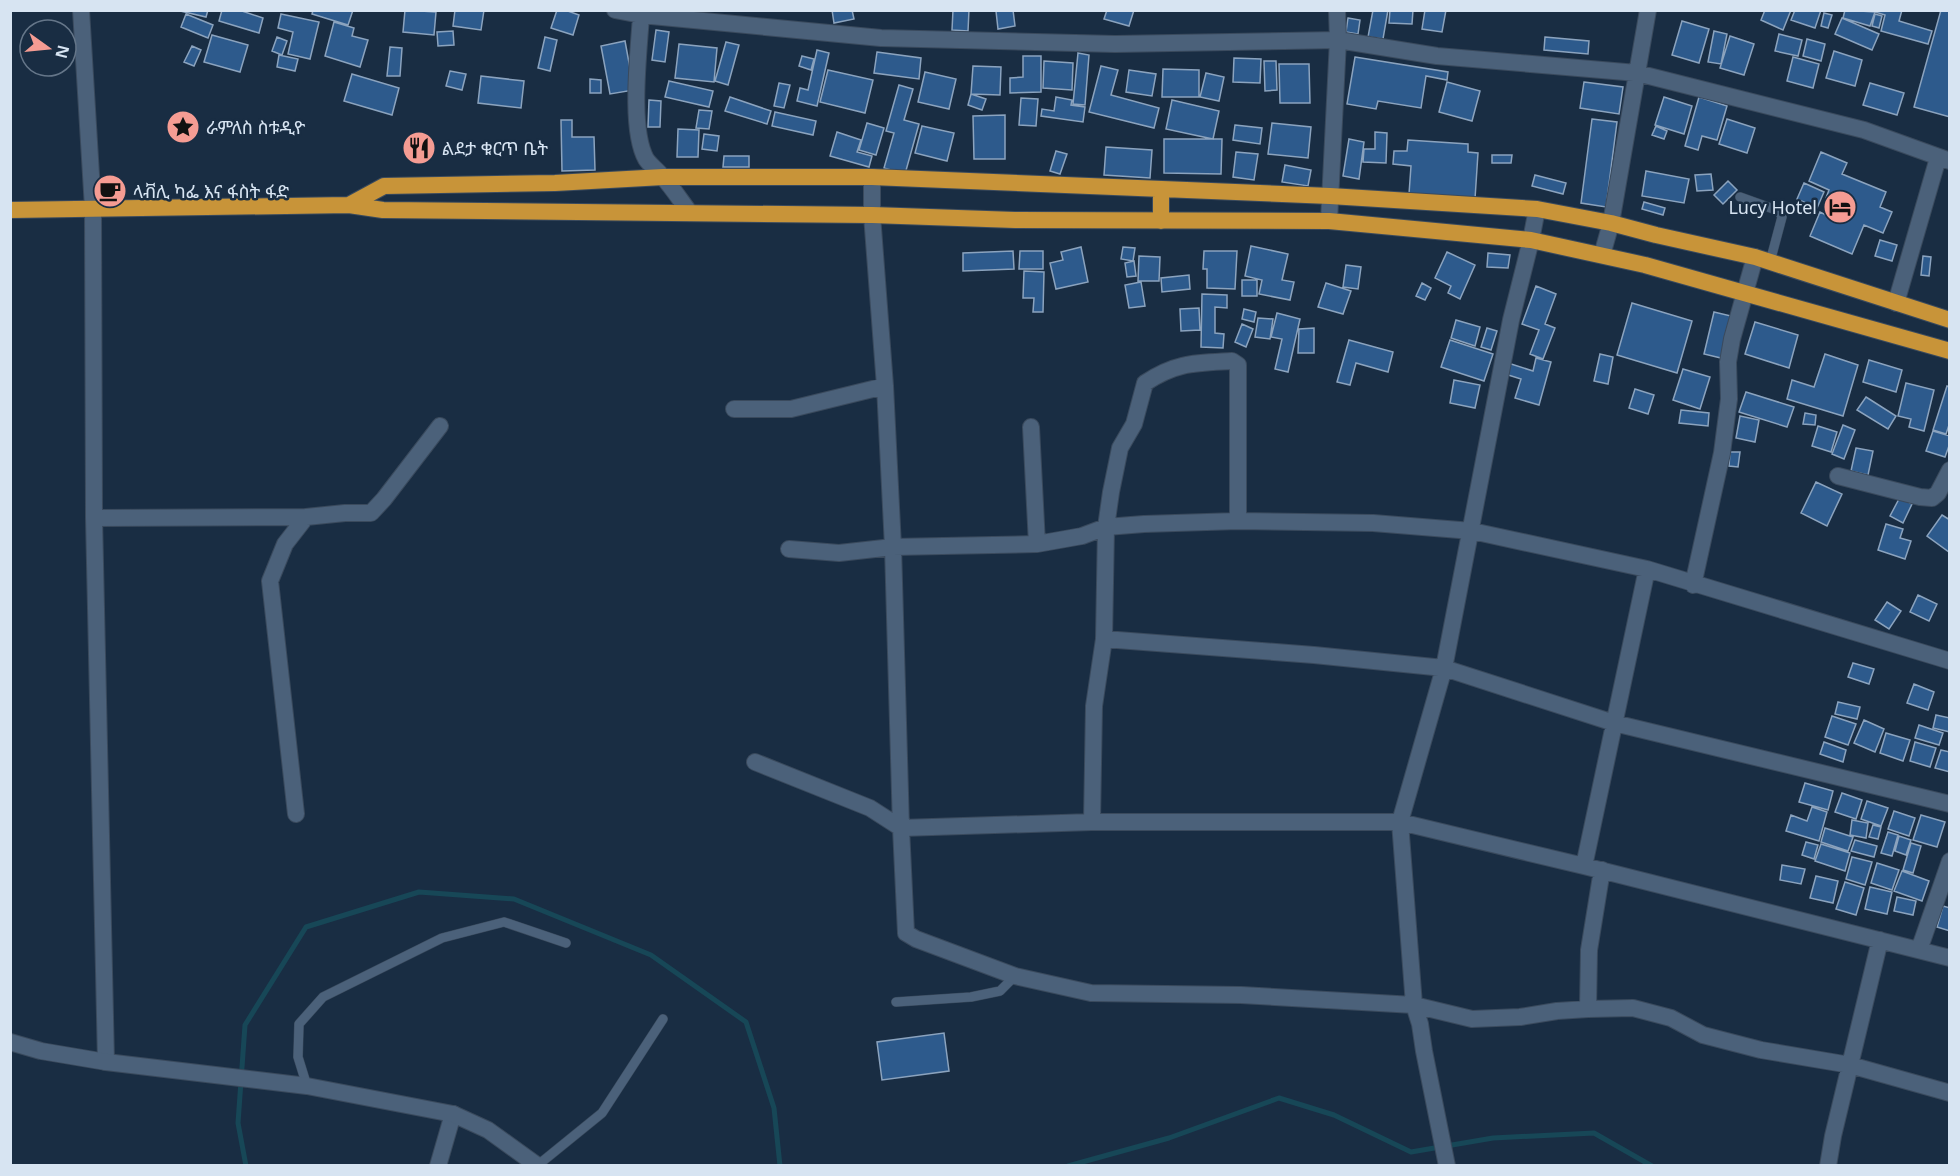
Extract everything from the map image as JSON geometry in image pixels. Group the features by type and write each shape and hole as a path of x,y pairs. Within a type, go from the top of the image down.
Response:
{"highway":[{"path":"349,205 384,186 555,183 663,177 872,177 1329,196 1537,209 1611,223 1762,259 1950,320"},
{"path":"555,183 556,211"},
{"path":"1161,190 1161,221"},
{"path":"10,210 349,205 383,210 872,215 1015,220 1329,221 1531,240 1645,264 1950,351"}],"street":[{"path":"81,10 93,208 94,518 106,1062"},
{"path":"615,10 641,15 723,17 881,38 1115,44 1338,40 1437,56 1637,73 1864,130 1944,159 1896,303"},
{"path":"1329,221 1338,40 1337,10"},
{"path":"1602,255 1611,223 1648,10"},
{"path":"641,15 637,79 638,124 642,145 646,160 663,177 690,213"},
{"path":"872,177 872,215 885,387 893,547 906,933 916,939 1015,976 1091,993 1241,995 1414,1005 1472,1019 1520,1017 1557,1011 1633,1008 1671,1018 1703,1035 1761,1050 1850,1065 1950,1093"},
{"path":"1447,1166 1420,1024 1414,1005 1400,822 1444,668 1511,320 1537,209"},
{"path":"1694,585 1722,453 1729,399 1728,362 1732,339 1745,293 1762,259"},
{"path":"1092,822 1094,706 1104,639 1106,527 1111,492 1120,448 1134,424 1145,383 1159,374 1186,363 1232,361 1238,365 1238,521"},
{"path":"734,409 791,409 885,387"},
{"path":"94,518 306,517 371,513 440,426"},
{"path":"1031,427 1037,544"},
{"path":"1838,476 1932,498 1942,487 1950,470"},
{"path":"296,814 270,581 285,544 306,517"},
{"path":"789,549 839,553 893,547 1037,544 1082,536 1106,527 1238,521 1373,523 1472,531 1647,569 1950,661"},
{"path":"1584,866 1647,569"},
{"path":"1104,639 1314,655 1444,668 1614,723 1950,804"},
{"path":"755,762 870,808 901,828 1092,822 1400,822 1602,870 1950,958"},
{"path":"1919,950 1950,861"},
{"path":"1588,1009 1589,950 1602,870"},
{"path":"1828,1166 1833,1136 1881,940"},
{"path":"10,1042 40,1051 106,1062 307,1086 453,1114 488,1130 538,1165"},
{"path":"438,1166 453,1114"}],"lane":[{"path":"1740,197 1779,211 1782,217 1762,259"},
{"path":"307,1086 298,1057 299,1024 323,997 442,938 504,922 567,943"},
{"path":"896,1002 971,997 1000,991 1015,976"},
{"path":"538,1165 602,1113 663,1019"}],"building":[{"path":"176,10 208,10 206,17"},
{"path":"222,10 239,10 263,18 259,33 219,21"},
{"path":"313,10 353,10 348,25 312,14"},
{"path":"405,10 436,12 434,35 403,32"},
{"path":"455,10 484,10 481,30 453,26"},
{"path":"557,10 579,15 573,35 551,28"},
{"path":"832,10 852,10 854,19 834,23"},
{"path":"953,10 969,10 968,31 952,30"},
{"path":"1013,10 1015,26 998,29 996,11"},
{"path":"1107,10 1134,10 1129,26 1104,19"},
{"path":"1373,10 1388,10 1383,39 1368,37"},
{"path":"1390,10 1413,10 1412,24 1389,23"},
{"path":"1425,10 1446,10 1442,32 1422,29"},
{"path":"1765,10 1791,10 1783,30 1761,20"},
{"path":"1795,10 1821,10 1815,28 1791,20"},
{"path":"1845,10 1875,12 1870,26 1843,18"},
{"path":"1875,10 1902,10 1899,21 1932,31 1928,44 1881,31 1885,15"},
{"path":"1941,10 1950,10 1950,117 1914,107"},
{"path":"1824,13 1832,15 1828,28 1821,26"},
{"path":"186,14 213,25 208,38 181,27"},
{"path":"281,14 319,22 310,59 288,54 293,32 278,28"},
{"path":"1875,14 1882,16 1879,28 1872,26"},
{"path":"1348,18 1360,20 1358,34 1346,32"},
{"path":"1842,18 1879,34 1872,50 1835,34"},
{"path":"1682,21 1709,29 1699,63 1672,55"},
{"path":"334,22 354,28 352,36 368,40 360,67 325,56"},
{"path":"656,30 669,32 665,62 652,60"},
{"path":"453,31 454,45 438,46 437,32"},
{"path":"1714,31 1727,34 1721,64 1708,62"},
{"path":"1779,34 1802,40 1798,56 1775,51"},
{"path":"212,35 248,45 240,72 204,62"},
{"path":"1730,36 1754,44 1744,75 1720,68"},
{"path":"277,37 287,41 282,55 272,51"},
{"path":"545,37 557,40 550,71 538,68"},
{"path":"1545,37 1589,41 1588,54 1544,50"},
{"path":"1807,39 1825,44 1821,61 1803,56"},
{"path":"625,41 634,90 610,94 601,46"},
{"path":"726,42 739,45 728,85 715,81"},
{"path":"679,44 717,48 714,82 675,78"},
{"path":"192,46 201,50 194,66 184,62"},
{"path":"390,47 402,48 400,76 387,76"},
{"path":"817,50 829,53 817,106 797,101 800,88 808,90"},
{"path":"1834,51 1862,60 1855,86 1826,78"},
{"path":"877,52 921,58 919,79 874,73"},
{"path":"1078,53 1089,55 1085,105 1073,104"},
{"path":"279,55 298,59 295,71 277,67"},
{"path":"802,56 814,59 811,70 799,66"},
{"path":"1023,56 1041,56 1041,92 1010,93 1010,78 1023,77"},
{"path":"1355,57 1448,72 1447,80 1426,76 1421,108 1378,101 1376,109 1347,104"},
{"path":"1793,57 1819,64 1813,88 1787,81"},
{"path":"1234,58 1261,59 1260,83 1233,82"},
{"path":"1044,61 1073,63 1072,90 1043,88"},
{"path":"1264,61 1276,61 1277,90 1265,91"},
{"path":"1279,64 1309,64 1310,103 1280,103"},
{"path":"973,66 1001,67 1000,95 971,94"},
{"path":"1101,66 1118,70 1111,95 1159,108 1154,128 1089,112"},
{"path":"1163,69 1199,70 1199,97 1162,97"},
{"path":"828,70 873,80 865,113 820,102"},
{"path":"1129,70 1156,74 1152,96 1126,92"},
{"path":"450,71 466,74 462,90 446,86"},
{"path":"925,72 956,79 949,109 918,102"},
{"path":"1206,73 1224,77 1219,101 1200,97"},
{"path":"352,74 399,88 392,115 344,101"},
{"path":"481,76 524,81 521,108 478,103"},
{"path":"590,79 601,80 601,93 590,93"},
{"path":"669,81 713,91 709,107 665,97"},
{"path":"1447,82 1480,91 1472,121 1439,112"},
{"path":"1584,82 1623,87 1619,114 1580,108"},
{"path":"779,83 790,85 784,108 774,106"},
{"path":"1870,83 1904,93 1897,115 1863,105"},
{"path":"899,85 913,89 904,120 919,124 905,174 884,168 894,133 886,131"},
{"path":"971,94 986,99 982,110 968,105"},
{"path":"730,97 771,111 767,124 725,111"},
{"path":"1056,97 1072,100 1071,105 1085,107 1083,122 1041,116 1042,109 1054,111"},
{"path":"1664,97 1692,106 1684,134 1655,125"},
{"path":"1699,97 1727,106 1717,140 1702,136 1698,150 1685,146"},
{"path":"1021,98 1038,99 1036,126 1019,125"},
{"path":"649,100 661,101 660,127 648,127"},
{"path":"1172,100 1219,111 1213,139 1166,129"},
{"path":"699,110 712,111 709,129 696,128"},
{"path":"775,112 816,121 813,135 772,126"},
{"path":"1005,115 1005,159 974,159 973,116"},
{"path":"1592,119 1617,122 1606,207 1581,203"},
{"path":"1727,119 1755,128 1747,153 1719,144"},
{"path":"561,120 572,120 572,137 594,137 595,170 562,171"},
{"path":"867,123 884,128 876,155 859,150"},
{"path":"1272,123 1311,127 1308,158 1268,154"},
{"path":"1235,125 1262,128 1260,144 1233,140"},
{"path":"922,126 954,133 947,161 915,153"},
{"path":"1656,126 1667,131 1664,139 1652,135"},
{"path":"678,129 699,130 698,157 677,157"},
{"path":"837,132 861,140 857,152 872,156 869,167 830,156"},
{"path":"1375,132 1387,133 1386,163 1363,162 1364,149 1375,149"},
{"path":"704,134 719,136 717,151 702,149"},
{"path":"1164,139 1222,139 1221,174 1164,173"},
{"path":"1349,139 1364,142 1359,179 1343,176"},
{"path":"1408,140 1468,144 1468,152 1478,153 1475,199 1409,194 1411,166 1393,164 1394,151 1407,151"},
{"path":"1106,147 1152,150 1150,178 1104,175"},
{"path":"1056,151 1067,154 1060,174 1050,171"},
{"path":"1236,152 1258,154 1254,180 1233,177"},
{"path":"1821,152 1847,163 1842,174 1886,192 1880,207 1892,212 1883,233 1864,225 1852,254 1810,236 1820,212 1828,216 1834,201 1826,198 1829,190 1809,181"},
{"path":"1492,155 1512,155 1511,163 1492,163"},
{"path":"724,156 749,156 749,167 723,167"},
{"path":"1285,165 1311,170 1308,186 1282,182"},
{"path":"1646,171 1689,179 1684,203 1642,196"},
{"path":"1711,174 1713,190 1697,191 1695,175"},
{"path":"1535,175 1566,183 1563,194 1532,186"},
{"path":"1728,181 1737,190 1723,204 1714,195"},
{"path":"1804,183 1824,192 1817,208 1797,199"},
{"path":"1644,202 1665,208 1663,215 1642,209"},
{"path":"1880,240 1897,245 1892,261 1875,256"},
{"path":"1251,246 1288,254 1282,280 1294,282 1290,300 1259,294 1262,280 1245,276"},
{"path":"1081,247 1088,282 1056,289 1050,263 1063,260 1061,252"},
{"path":"1123,247 1135,248 1133,261 1121,259"},
{"path":"1013,251 1014,269 963,271 963,253"},
{"path":"1020,251 1043,251 1043,269 1019,269"},
{"path":"1204,251 1237,251 1235,289 1207,288 1207,269 1203,269"},
{"path":"1447,252 1475,265 1460,299 1448,293 1451,286 1435,278"},
{"path":"1488,253 1510,255 1508,268 1487,267"},
{"path":"1139,256 1160,257 1159,281 1138,281"},
{"path":"1923,256 1931,257 1929,276 1921,275"},
{"path":"1134,261 1136,276 1127,277 1125,263"},
{"path":"1346,265 1361,267 1358,289 1343,287"},
{"path":"1024,271 1044,272 1043,312 1033,312 1034,298 1023,298"},
{"path":"1189,275 1190,289 1162,292 1161,278"},
{"path":"1242,280 1257,280 1257,296 1242,296"},
{"path":"1141,282 1145,306 1129,308 1125,285"},
{"path":"1326,283 1351,291 1343,314 1318,307"},
{"path":"1422,283 1431,288 1425,300 1416,296"},
{"path":"1536,286 1556,294 1545,324 1555,328 1543,359 1530,354 1539,330 1522,324"},
{"path":"1202,294 1227,295 1227,308 1215,307 1215,333 1224,334 1223,348 1201,347"},
{"path":"1632,303 1692,321 1677,373 1617,355"},
{"path":"1199,308 1200,330 1181,331 1180,309"},
{"path":"1244,309 1256,312 1254,322 1242,319"},
{"path":"1714,312 1731,316 1721,358 1704,354"},
{"path":"1277,313 1300,319 1288,372 1275,369 1282,339 1271,337"},
{"path":"1258,318 1273,319 1270,339 1255,337"},
{"path":"1456,320 1480,327 1475,346 1451,338"},
{"path":"1755,322 1798,335 1789,368 1745,354"},
{"path":"1242,324 1253,329 1246,347 1235,342"},
{"path":"1314,328 1314,353 1298,353 1299,329"},
{"path":"1487,328 1497,331 1491,350 1481,347"},
{"path":"1349,340 1393,352 1388,372 1356,363 1350,385 1337,382"},
{"path":"1450,340 1493,354 1484,381 1441,367"},
{"path":"1600,354 1613,357 1608,384 1594,381"},
{"path":"1825,354 1858,365 1843,416 1787,399 1792,380 1814,387"},
{"path":"1536,358 1551,362 1539,405 1515,398 1521,379 1505,374 1508,363 1533,371"},
{"path":"1869,360 1902,370 1896,392 1863,382"},
{"path":"1683,369 1710,377 1700,409 1673,400"},
{"path":"1454,380 1480,385 1475,408 1450,403"},
{"path":"1906,383 1934,390 1924,431 1909,427 1911,419 1898,416"},
{"path":"1947,386 1950,387 1950,422 1946,434 1933,430"},
{"path":"1635,389 1654,395 1648,414 1629,408"},
{"path":"1746,392 1794,407 1787,427 1739,412"},
{"path":"1866,397 1896,416 1888,429 1857,410"},
{"path":"1681,410 1709,413 1708,426 1679,423"},
{"path":"1805,413 1816,415 1815,425 1803,424"},
{"path":"1740,416 1759,420 1755,442 1736,438"},
{"path":"1843,425 1855,430 1844,459 1832,454"},
{"path":"1818,426 1837,432 1831,452 1812,446"},
{"path":"1933,431 1950,436 1945,457 1926,451"},
{"path":"1856,448 1873,451 1868,475 1851,471"},
{"path":"1730,452 1740,452 1738,467 1729,466"},
{"path":"1816,482 1842,494 1827,526 1801,513"},
{"path":"1900,497 1912,504 1903,523 1890,516"},
{"path":"1942,515 1950,520 1949,552 1927,536"},
{"path":"1886,524 1903,529 1900,538 1911,541 1905,559 1878,550"},
{"path":"1918,595 1937,604 1929,621 1910,612"},
{"path":"1887,602 1901,611 1889,629 1875,620"},
{"path":"1853,663 1874,669 1869,684 1848,677"},
{"path":"1914,684 1934,692 1928,710 1907,703"},
{"path":"1838,702 1860,707 1857,719 1835,714"},
{"path":"1936,715 1950,718 1950,732 1933,728"},
{"path":"1832,716 1856,724 1848,745 1825,737"},
{"path":"1864,720 1884,729 1875,752 1854,743"},
{"path":"1919,725 1943,733 1939,745 1915,738"},
{"path":"1886,733 1910,740 1903,761 1880,753"},
{"path":"1824,742 1846,750 1843,762 1820,754"},
{"path":"1915,742 1936,748 1930,767 1910,761"},
{"path":"1941,750 1950,752 1950,772 1935,768"},
{"path":"1805,783 1833,791 1828,810 1799,802"},
{"path":"1842,793 1862,800 1856,819 1835,812"},
{"path":"1867,801 1888,808 1881,826 1861,819"},
{"path":"1812,807 1827,812 1819,841 1786,831 1791,815 1807,821"},
{"path":"1894,811 1915,818 1909,836 1888,829"},
{"path":"1921,815 1945,822 1937,847 1913,840"},
{"path":"1852,820 1868,823 1866,838 1850,835"},
{"path":"1873,825 1881,827 1878,839 1869,837"},
{"path":"1825,828 1853,837 1848,851 1821,842"},
{"path":"1888,832 1898,835 1892,856 1881,853"},
{"path":"1899,836 1911,840 1906,855 1895,851"},
{"path":"1855,840 1877,846 1874,857 1851,851"},
{"path":"1806,842 1818,845 1814,859 1802,855"},
{"path":"1911,843 1921,846 1913,873 1903,870"},
{"path":"1821,844 1850,853 1845,871 1815,861"},
{"path":"1852,857 1872,862 1865,885 1846,879"},
{"path":"1877,863 1899,870 1892,890 1871,883"},
{"path":"1782,865 1805,869 1801,884 1780,880"},
{"path":"1902,871 1929,881 1922,901 1894,891"},
{"path":"1816,876 1838,881 1833,903 1810,898"},
{"path":"1845,882 1864,888 1856,915 1836,909"},
{"path":"1870,887 1892,892 1887,914 1865,909"},
{"path":"1897,897 1916,901 1913,915 1894,911"},
{"path":"1943,906 1950,908 1950,931 1937,927"},
{"path":"944,1033 949,1071 882,1080 877,1042"}],"waterway":[{"path":"246,1166 238,1123 245,1025 306,927 419,892 514,899 651,955 746,1022 774,1108 780,1166"},
{"path":"1068,1166 1169,1138 1279,1098 1334,1115 1411,1152 1493,1138 1594,1133 1652,1166"}],"place":[{"name":"ራምለስ ስቱዲዮ","path":"183,127"},
{"name":"ልደታ ቁርጥ ቤት","path":"419,148"},
{"name":"ላቭሊ ካፌ እና ፋስት ፋድ","path":"110,191"},
{"name":"Lucy Hotel","path":"1840,207"}]}
